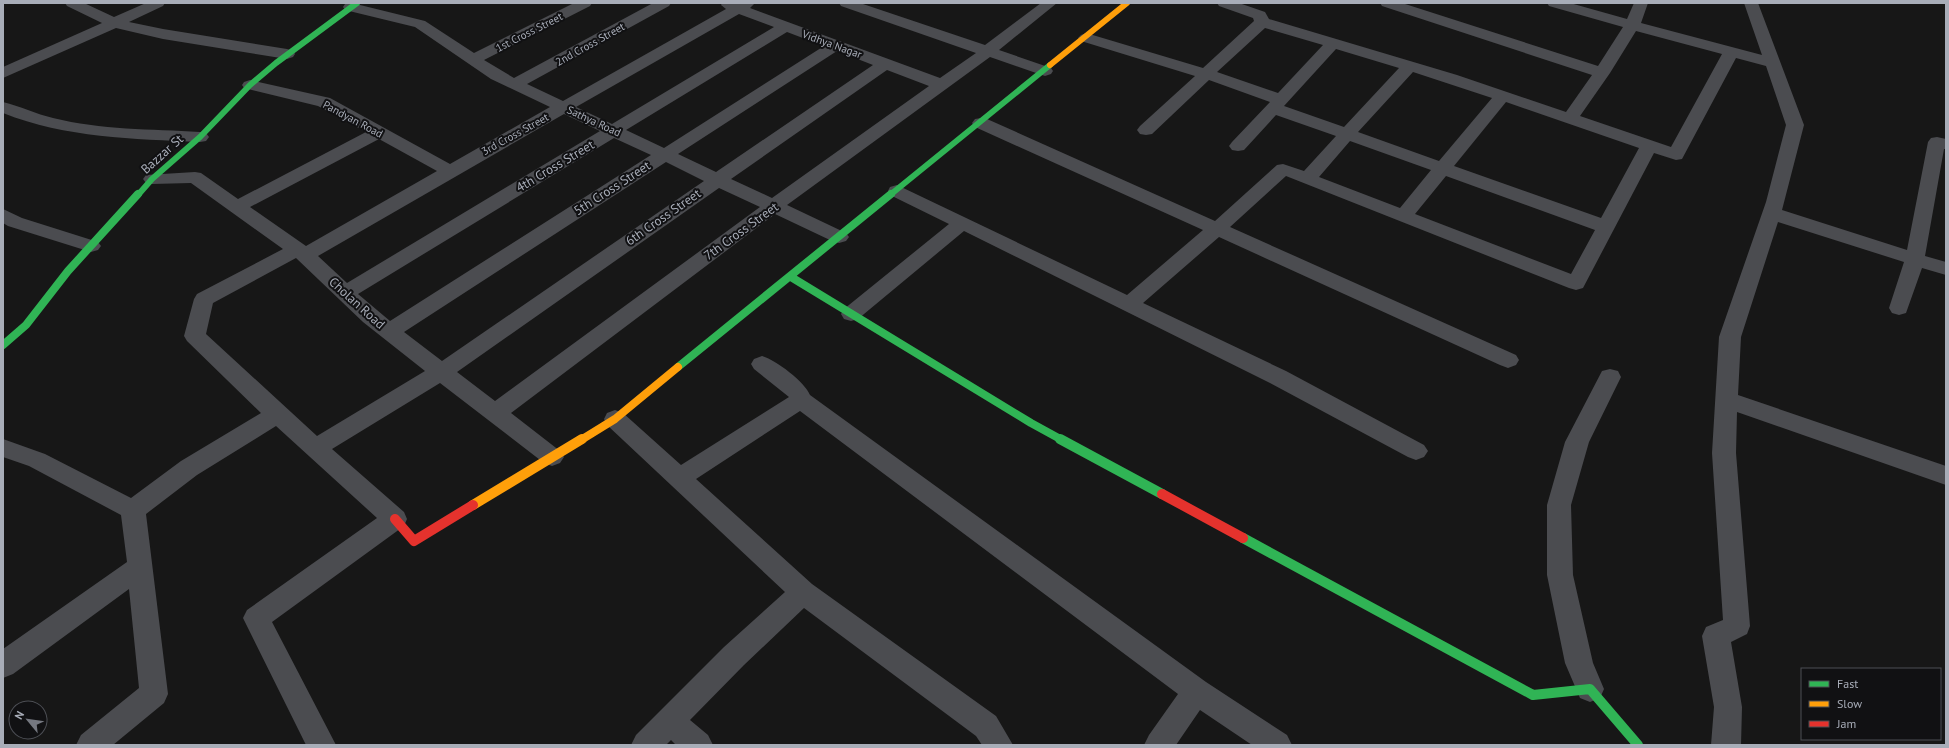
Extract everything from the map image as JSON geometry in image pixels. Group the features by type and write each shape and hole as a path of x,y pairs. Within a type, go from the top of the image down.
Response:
{"street":[{"path":"72,3 115,23 163,34 287,54"},
{"path":"3,74 158,3"},
{"name":"1st Cross Street","path":"473,60 585,3"},
{"name":"2nd Cross Street","path":"515,84 664,3"},
{"path":"846,3 1045,71"},
{"name":"7th Cross Street","path":"495,413 774,206 942,85 1050,3"},
{"path":"133,510 189,468 277,414 395,519 414,542 615,419 1086,38 1127,3"},
{"path":"1224,3 1260,15 1262,22"},
{"path":"1387,3 1602,73"},
{"path":"1554,3 1772,63"},
{"path":"1570,118 1602,73 1632,25 1641,3"},
{"path":"1726,745 1728,707 1716,636 1737,626 1724,453 1730,337 1771,213 1794,125 1750,3"},
{"name":"Sathya Road","path":"354,5 420,24 497,76 839,237"},
{"name":"Bazzar St","path":"3,345 26,325 68,272 152,179 200,137 250,85 287,54 354,5"},
{"name":"Vidhya Nagar","path":"736,5 785,27 942,85"},
{"name":"3rd Cross Street","path":"277,414 195,336 204,299 300,252 450,171 564,107 736,5"},
{"path":"1262,22 1503,95 1676,155 1731,52"},
{"path":"1146,130 1262,22"},
{"name":"4th Cross Street","path":"345,293 785,27"},
{"path":"1086,38 1206,74 1347,134 1606,226"},
{"path":"1238,146 1332,44"},
{"name":"5th Cross Street","path":"389,332 664,154 836,46"},
{"name":"6th Cross Street","path":"316,448 441,372 717,179 885,64"},
{"path":"1307,179 1410,66"},
{"name":"Pandyan Road","path":"250,85 324,102 450,171"},
{"path":"1403,216 1503,95"},
{"path":"3,107 19,115 88,131 200,137"},
{"path":"981,123 1508,360"},
{"path":"236,207 379,132"},
{"path":"1899,308 1915,259 1937,142 1946,144"},
{"path":"1129,304 1283,170 1576,283 1649,145"},
{"name":"Cholan Road","path":"152,179 195,177 300,252 370,317 552,457"},
{"path":"897,191 1278,377 1416,451"},
{"path":"1771,213 1946,269"},
{"path":"3,215 15,222 91,246"},
{"path":"852,314 962,223"},
{"path":"791,277 1031,423 1533,695 1590,689"},
{"path":"762,364 798,392 801,400 1196,691 1277,745"},
{"path":"1610,377 1577,442 1559,505 1560,575 1579,663 1590,689 1638,745"},
{"path":"679,478 801,400"},
{"path":"1727,400 1946,476"},
{"path":"615,419 803,592 986,726 998,745"},
{"path":"3,448 37,460 133,510"},
{"path":"91,745 154,694 133,510"},
{"path":"321,745 256,618 395,519"},
{"path":"3,666 140,567"},
{"path":"646,745 734,656 803,592"},
{"path":"1159,745 1196,691"},
{"path":"670,721 698,745"}],"traffic: fast":[{"path":"3,345 26,325 68,271 152,179 200,137 250,85 276,63 357,3"},
{"path":"678,367 1050,65"},
{"path":"791,277 1031,423 1162,494"},
{"path":"1243,538 1533,695 1590,689 1638,745"}],"traffic: slow":[{"path":"1050,65 1127,3"},
{"path":"473,505 615,419 678,367"}],"traffic: jam":[{"path":"1162,494 1243,538"},
{"path":"395,519 414,541 473,505"}]}
